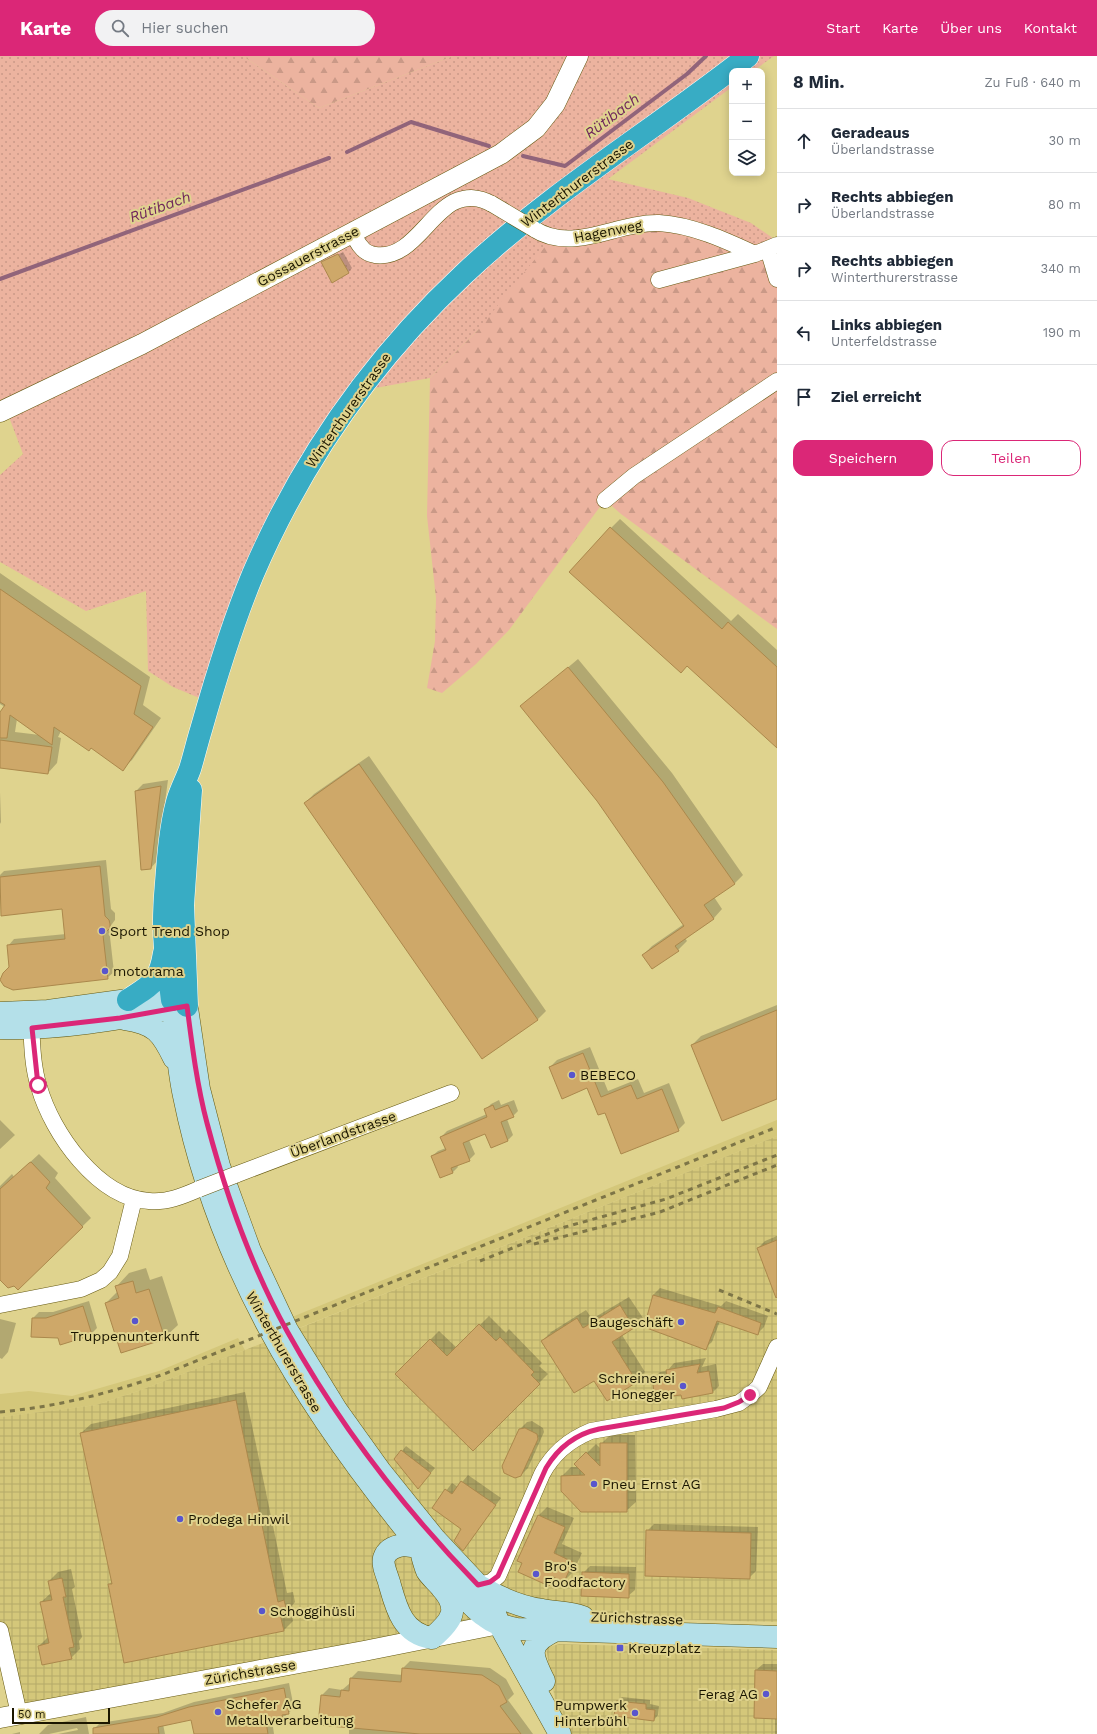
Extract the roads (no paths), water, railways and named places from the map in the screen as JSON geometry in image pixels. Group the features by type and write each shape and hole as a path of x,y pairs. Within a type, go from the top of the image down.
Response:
{"highway":[{"name":"Winterthurerstrasse","path":"191,767 217,674 234,623 270,536 315,454 341,415 375,370 443,294 507,236 572,185 709,87 748,56"},
{"path":"124,1009 157,979 162,968 165,948 165,903 170,845 178,799 191,767"},
{"path":"177,1005 186,850 191,804 191,767"},
{"path":"165,948 177,1005"}],"main road":[{"path":"0,1028 93,1006 124,1009 150,997 177,1005"},
{"name":"Winterthurerstrasse","path":"177,1005 178,1066 191,1128 217,1212 239,1269 261,1315 293,1372 335,1437 372,1488 420,1547 475,1608 488,1619 499,1624"},
{"name":"Winterthurerstrasse","path":"177,1005 219,1166 247,1244 287,1330 337,1411 376,1465 434,1538 478,1585 492,1604 499,1624 561,1734"},
{"path":"124,1009 158,1031 166,1040 178,1066"},
{"path":"0,1013 31,1020"},
{"path":"404,1545 420,1547 428,1572 447,1593 453,1606 449,1621 432,1638 416,1633 408,1627 402,1619 396,1606 384,1562 387,1553 394,1548 404,1545"},
{"path":"478,1585 518,1605 545,1611 572,1613 583,1617"},
{"name":"Zürichstrasse","path":"499,1624 515,1617 571,1619 583,1617 777,1622"},
{"name":"Zürichstrasse","path":"499,1624 517,1629 777,1637"},
{"path":"556,1630 539,1640 533,1654 535,1663 558,1709 561,1734"}],"street":[{"name":"Gossauerstrasse","path":"0,412 142,344 501,154 536,128 555,104 575,59"},
{"name":"Hagenweg","path":"353,232 365,251 374,255 388,254 406,245 452,203 471,198 482,199 552,238 566,240 626,226 648,223 671,224 767,249"},
{"path":"659,280 767,249 777,279"},
{"path":"605,500 634,476 777,381"},
{"path":"0,1305 81,1288 101,1280 110,1272 120,1256 134,1199 105,1185 76,1155 60,1134 45,1106 38,1085 34,1060 31,1020"},
{"name":"Überlandstrasse","path":"134,1199 162,1201 198,1189 451,1093"},
{"path":"478,1585 490,1582 498,1576 542,1474 550,1460 561,1448 577,1437 591,1431 716,1410 739,1402 759,1387 777,1347"},
{"name":"Zürichstrasse","path":"0,1718 432,1638 499,1624"},
{"path":"0,1630 19,1714"}],"waterway":[{"name":"Rütibach","path":"523,156 565,166 687,74 706,56"},
{"name":"Rütibach","path":"347,152 411,122 489,146"},
{"name":"Rütibach","path":"0,279 329,158"}],"railway":[{"path":"0,1412 63,1403 104,1393 164,1374 777,1127"},
{"path":"480,1261 565,1227 666,1199 777,1155"},
{"path":"534,1244 660,1212 777,1165"},
{"path":"719,1290 777,1314"}],"place":[{"name":"Sport Trend Shop","path":"102,931"},
{"name":"motorama","path":"105,971"},
{"name":"BEBECO","path":"572,1075"},
{"name":"Truppenunterkunft","path":"135,1321"},
{"name":"Baugeschäft","path":"681,1322"},
{"name":"Schreinerei Honegger","path":"683,1386"},
{"name":"Pneu Ernst AG","path":"594,1484"},
{"name":"Prodega Hinwil","path":"180,1519"},
{"name":"Bro's Foodfactory","path":"536,1574"},
{"name":"Schoggihüsli","path":"262,1611"},
{"name":"Kreuzplatz","path":"620,1648"},
{"name":"Ferag AG","path":"766,1694"},
{"name":"Schefer AG Metallverarbeitung","path":"218,1712"},
{"name":"Pumpwerk Hinterbühl","path":"635,1713"}]}
